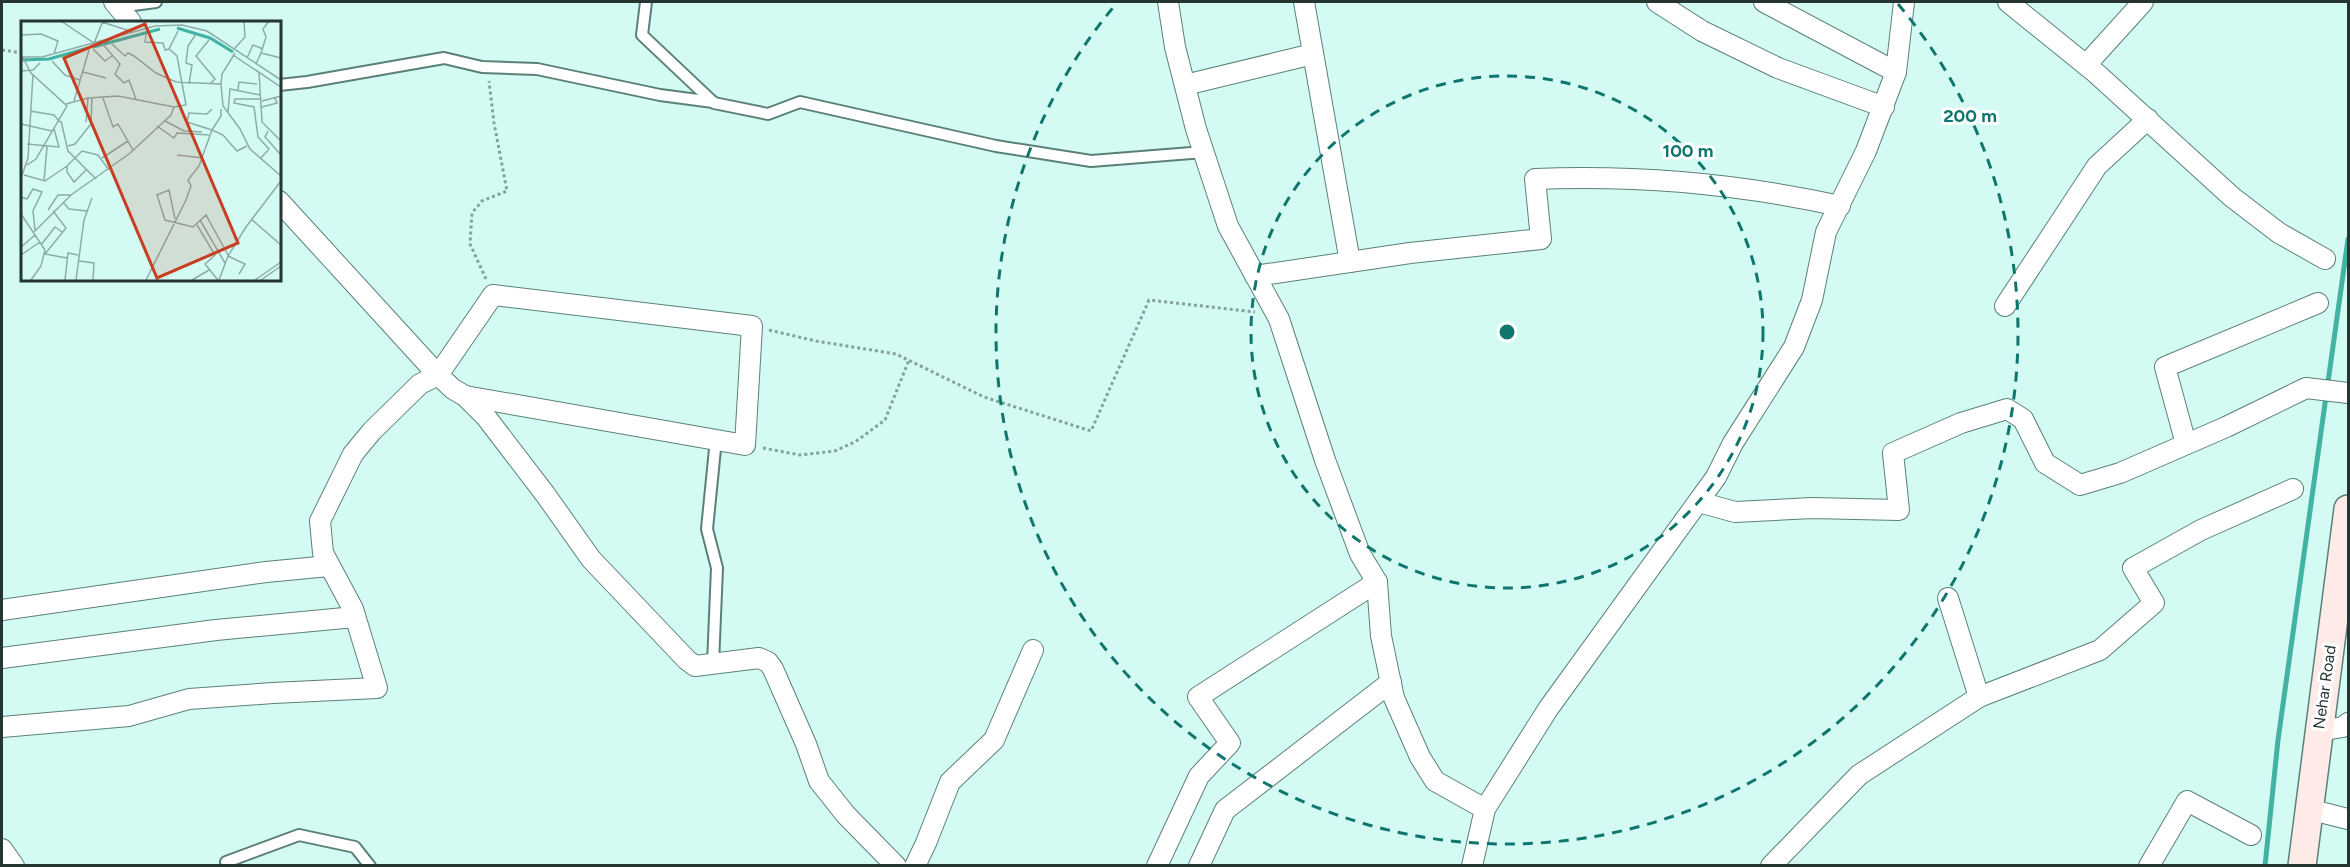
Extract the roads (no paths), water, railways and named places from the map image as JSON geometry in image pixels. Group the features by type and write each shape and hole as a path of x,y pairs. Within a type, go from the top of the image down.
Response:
{"main road":[{"name":"Nehar Road","path":"2302,866 2349,509"}],"street":[{"path":"1168,2 1175,47 1185,85 1228,226 1276,315 1325,460 1360,554 1377,582 1381,636 1394,698 1420,757 1436,781 1485,809"},
{"path":"1304,2 1350,262"},
{"path":"1657,2 1702,31 1778,68 1884,107"},
{"path":"1764,2 1896,72"},
{"path":"1472,866 1485,809 1548,709 1716,477 1733,442 1794,347 1812,300 1826,232 1884,107 1896,72 1904,2"},
{"path":"2008,2 2086,65 2232,197 2279,232 2325,259"},
{"path":"2086,65 2143,2"},
{"path":"116,4 130,21"},
{"path":"1185,85 1313,54"},
{"path":"2005,306 2097,166 2148,119"},
{"path":"1255,276 1541,239 1535,178 1595,177 1674,181 1803,198 1840,206"},
{"path":"280,202 438,375 453,389 465,396 502,436 591,559 687,660 695,666 759,658 768,662 806,744 819,781 846,815 896,866"},
{"path":"2,727 129,716 189,699 377,688 355,617 323,554 321,521 353,454 372,431 420,384 438,375 493,295 752,326 745,445 465,396"},
{"path":"2186,444 2165,367 2318,303"},
{"path":"1699,502 1735,512 1812,508 1899,510 1893,453 1961,423 2007,409 2023,419 2045,463 2080,485 2120,473 2306,388 2349,393"},
{"path":"1771,866 1859,776 1979,697 2100,650 2154,603 2133,568 2201,530 2293,489"},
{"path":"2,610 255,573 329,566"},
{"path":"1157,866 1199,776 1230,743 1198,697 1377,582"},
{"path":"1948,598 1979,697"},
{"path":"2,658 216,630 355,617"},
{"path":"915,866 950,782 994,740 1033,650"},
{"path":"1199,866 1225,810 1391,681"},
{"path":"2318,731 2343,727 2349,723"},
{"path":"2149,866 2187,801 2251,835"},
{"path":"2308,809 2349,819"},
{"path":"2,849 14,866"}],"lane":[{"path":"116,4 156,2"},
{"path":"646,2 642,35 714,102"},
{"path":"280,85 444,58 487,67 537,69 660,95 714,102 768,114 800,102 996,146 1091,161 1204,152"},
{"path":"713,664 717,568 707,529 716,439"},
{"path":"228,866 226,862 298,835 355,847 370,866"}],"waterway":[{"path":"2265,866 2278,740 2348,239"}]}
